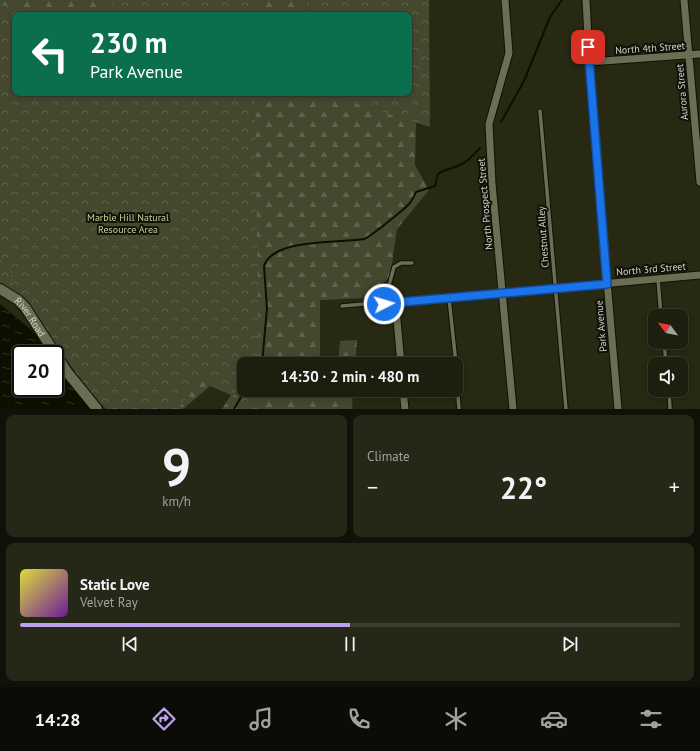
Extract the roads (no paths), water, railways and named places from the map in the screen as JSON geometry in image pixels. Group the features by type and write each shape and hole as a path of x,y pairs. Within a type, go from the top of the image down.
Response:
{"street":[{"name":"North Prospect Street","path":"505,0 509,53 489,124 492,183 513,409"},
{"path":"586,0 589,62"},
{"name":"Aurora Street","path":"684,0 700,182"},
{"name":"North 4th Street","path":"589,62 700,54"},
{"name":"Park Avenue","path":"589,62 618,409"},
{"name":"North 3rd Street","path":"398,305 402,302 700,275"},
{"name":"River Road","path":"3,290 18,300 32,316 67,372 97,409"},
{"path":"398,305 396,313 400,357"},
{"path":"404,397 405,409"}],"lane":[{"name":"Chestnut Alley","path":"540,111 548,194 554,288 566,409"},
{"path":"384,304 394,267 402,263 412,263"},
{"path":"658,279 660,309"},
{"path":"449,298 455,357"},
{"name":"North 3rd Street","path":"342,306 384,304 398,305"},
{"path":"459,397 460,409"},
{"path":"669,397 670,409"}],"water":[{"path":"0,304 35,333 42,345 12,345 12,397 64,397 64,378 91,409 0,409"}],"waterway":[{"path":"501,122 524,81 550,17 562,0"},
{"path":"263,357 267,308 264,266 270,257 293,246 364,239 386,224 408,205 416,192 435,186 438,174 463,164 480,148"},
{"path":"234,409 241,397"}],"park label":[{"name":"Marble Hill Natural Resource Area","path":"128,222"}]}
